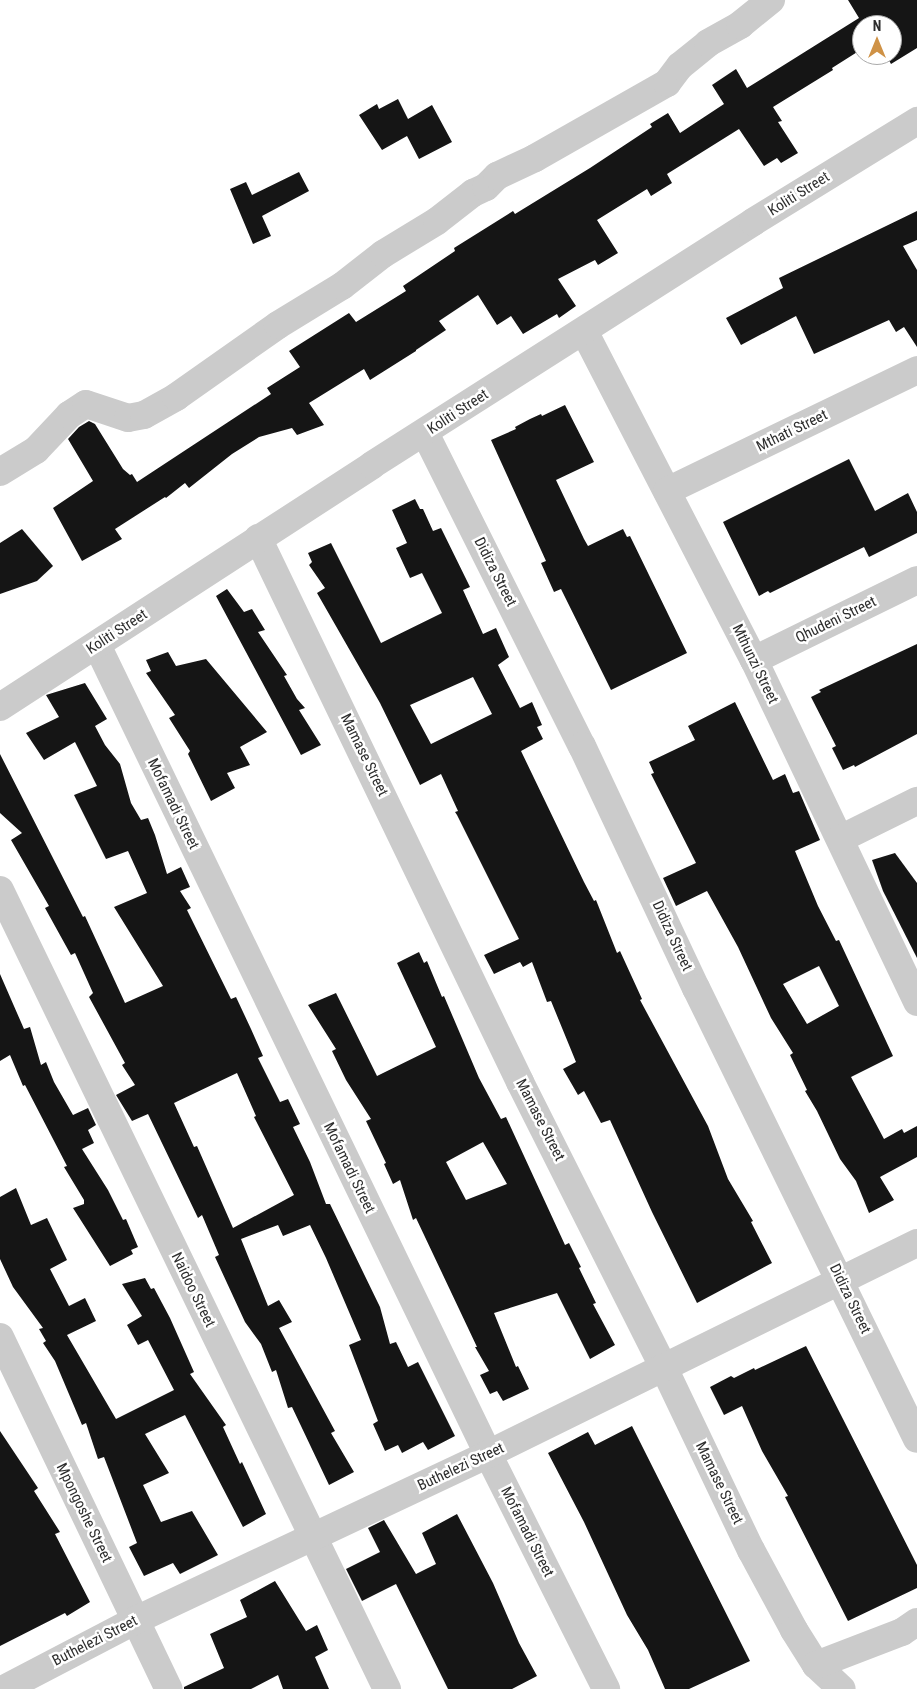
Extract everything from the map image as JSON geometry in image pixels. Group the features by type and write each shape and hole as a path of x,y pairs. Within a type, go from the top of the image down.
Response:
{"street":[{"path":"0,472 36,450 68,416 86,404 128,418 144,415 176,397 278,325 342,286 383,254 437,221 473,193 486,187 497,176 535,158 667,83 680,66 708,43 740,26 771,0"},
{"name":"Koliti Street","path":"0,707 258,538 426,433 753,222 917,121"},
{"name":"Mthunzi Street","path":"584,331 754,660 917,1002"},
{"name":"Mthati Street","path":"667,491 917,370"},
{"name":"Didiza Street","path":"426,433 582,746 696,988 841,1280 917,1439"},
{"name":"Mamase Street","path":"258,538 516,1073 664,1368 751,1550 794,1630 816,1665 842,1689"},
{"name":"Qhudeni Street","path":"754,660 917,580"},
{"name":"Mofamadi Street","path":"97,645 488,1454 606,1689"},
{"path":"840,839 917,801"},
{"name":"Naidoo Street","path":"0,890 311,1537 387,1689"},
{"name":"Buthelezi Street","path":"4,1689 136,1620 488,1454 917,1243"},
{"name":"Mpongoshe Street","path":"0,1337 169,1689"},
{"path":"816,1665 902,1632 917,1622"}],"building":[{"path":"848,0 917,0 917,48 902,57 902,15 857,15"},
{"path":"852,22 852,55 832,68 833,70 773,107 782,121 778,122 798,153 781,163 777,158 764,166 739,129 667,174 672,183 651,196 647,189 597,220 618,253 598,265 595,260 558,279 576,306 559,318 557,314 523,334 511,316 497,325 478,295 439,321 446,330 416,351 370,380 364,369 309,403 324,425 297,435 292,428 259,437 232,454 189,488 185,483 166,498 115,529 122,539 82,561 53,508 93,481 68,439 79,427 89,421 95,424 123,469 130,475 132,474 137,482 271,394 267,388 300,367 289,351 349,313 356,322 406,291 403,286 455,251 454,248 513,211 515,214 590,168 652,127 650,124 668,113 680,133 724,104 712,85 736,69 747,88"},
{"path":"398,99 408,119 432,105 452,142 419,159 407,136 382,150 359,115 377,104 379,109"},
{"path":"299,172 309,191 262,216 271,236 253,244 230,189 246,182 252,195"},
{"path":"917,211 917,240 903,246 917,270 917,347 904,327 896,332 889,320 814,354 796,316 741,345 726,318 783,288 779,278"},
{"path":"565,405 594,462 556,480 584,539 588,546 623,529 627,537 630,536 687,653 611,690 561,589 554,592 541,563 546,561 491,440 516,429 515,427 530,419 541,414 542,416"},
{"path":"849,459 875,511 908,493 917,512 917,533 869,557 864,547 770,593 768,591 759,596 723,522"},
{"path":"415,499 420,509 423,509 433,531 441,528 470,587 463,590 483,634 496,628 509,657 498,665 520,708 532,702 542,725 537,727 543,739 521,751 584,882 594,901 596,900 617,953 620,951 642,999 640,1000 708,1126 728,1179 753,1221 751,1222 772,1263 697,1303 652,1212 610,1120 601,1123 584,1091 578,1095 563,1069 576,1062 551,1001 547,1002 532,962 523,967 520,962 494,974 484,955 519,939 455,812 458,811 441,774 420,785 380,703 317,593 325,588 309,565 312,562 308,553 331,543 381,643 442,613 422,573 410,578 396,548 407,543 392,510","holes":["473,677 492,714 431,744 410,705"]},
{"path":"22,529 53,566 37,581 0,594 0,543"},
{"path":"227,589 244,612 252,609 265,630 258,632 287,675 284,676 297,699 305,708 299,710 321,745 301,755 216,596"},
{"path":"917,644 917,734 855,767 854,765 843,770 832,748 836,746 811,697 821,692 819,690"},
{"path":"168,652 176,666 206,659 267,732 240,747 250,765 227,773 235,788 211,801 188,754 190,751 169,718 175,715 146,673 151,671 146,660"},
{"path":"85,683 107,719 95,726 105,745 120,764 131,803 141,820 148,818 167,874 181,867 190,887 180,891 191,908 187,910 231,999 236,997 263,1056 258,1058 280,1102 288,1099 300,1124 293,1127 310,1162 326,1204 330,1204 380,1307 390,1344 396,1342 408,1367 418,1362 455,1436 428,1450 423,1442 402,1453 398,1445 385,1451 373,1424 378,1421 349,1345 361,1340 310,1225 283,1236 278,1225 241,1239 268,1306 279,1300 292,1322 279,1328 335,1431 331,1433 354,1472 329,1485 292,1407 288,1408 276,1370 272,1372 261,1344 245,1322 215,1257 219,1255 202,1215 198,1218 148,1114 132,1121 116,1095 135,1085 122,1065 125,1063 89,997 93,993 75,953 71,955 45,908 49,906 11,840 22,833 0,813 0,754 83,917 85,916 125,1003 163,986 114,907 147,893 128,851 106,859 74,795 97,786 75,742 44,760 26,733 59,717 46,695","holes":["237,1073 256,1116 254,1117 294,1195 233,1228 197,1146 194,1147 174,1103"]},
{"path":"735,702 773,780 785,774 793,793 799,791 820,840 795,851 818,906 836,941 839,940 893,1056 851,1077 884,1139 902,1129 904,1133 917,1126 917,1157 880,1177 894,1200 869,1213 856,1181 840,1159 817,1111 805,1091 807,1090 790,1055 793,1053 771,1018 738,947 707,891 676,906 663,878 696,863 651,774 654,773 649,762 695,740 688,726","holes":["819,966 839,1006 807,1024 783,984"]},
{"path":"895,853 917,883 917,958 883,891 872,860"},
{"path":"419,952 424,963 427,961 479,1078 501,1119 506,1117 565,1245 569,1243 581,1267 579,1268 596,1303 593,1304 615,1345 590,1359 557,1293 494,1313 516,1367 518,1366 529,1389 503,1401 497,1391 490,1394 480,1375 489,1371 475,1347 477,1347 416,1218 413,1220 400,1180 393,1184 384,1164 386,1163 366,1121 371,1119 346,1080 332,1051 336,1049 308,1005 336,993 377,1076 436,1047 397,963","holes":["483,1142 507,1184 466,1200 446,1162"]},
{"path":"0,974 24,1029 30,1027 41,1065 46,1062 54,1082 73,1115 88,1108 96,1125 88,1130 94,1143 82,1149 108,1190 123,1220 126,1219 138,1247 131,1250 133,1254 110,1266 73,1208 84,1204 84,1200 64,1167 67,1166 25,1085 23,1086 10,1055 0,1061"},
{"path":"16,1188 31,1225 47,1218 67,1260 50,1269 69,1306 85,1298 96,1321 67,1335 116,1419 174,1390 148,1340 138,1345 127,1325 142,1316 122,1284 145,1278 151,1289 154,1288 170,1318 194,1372 190,1374 226,1425 223,1427 240,1464 242,1462 266,1514 243,1527 185,1415 145,1434 169,1473 143,1485 161,1522 192,1511 218,1555 180,1574 173,1563 144,1576 129,1547 137,1543 104,1457 98,1459 86,1423 82,1425 55,1361 43,1343 46,1341 39,1329 43,1328 13,1287 0,1259 0,1197"},
{"path":"806,1346 917,1565 917,1588 848,1621 785,1497 788,1496 762,1451 742,1406 724,1415 710,1387 731,1376 734,1378 754,1368 755,1370"},
{"path":"632,1426 750,1661 689,1689 665,1689 648,1650 627,1615 584,1522 548,1453 588,1432 595,1445"},
{"path":"0,1431 38,1488 34,1491 60,1532 55,1534 90,1602 67,1616 65,1613 0,1646"},
{"path":"457,1514 493,1583 519,1643 537,1676 512,1689 448,1689 396,1584 362,1601 346,1569 380,1552 368,1528 384,1520 416,1574 436,1564 422,1533"},
{"path":"275,1581 306,1631 317,1625 328,1650 315,1657 329,1689 283,1689 278,1675 251,1689 184,1689 184,1687 224,1668 210,1634 247,1617 240,1600"}]}
